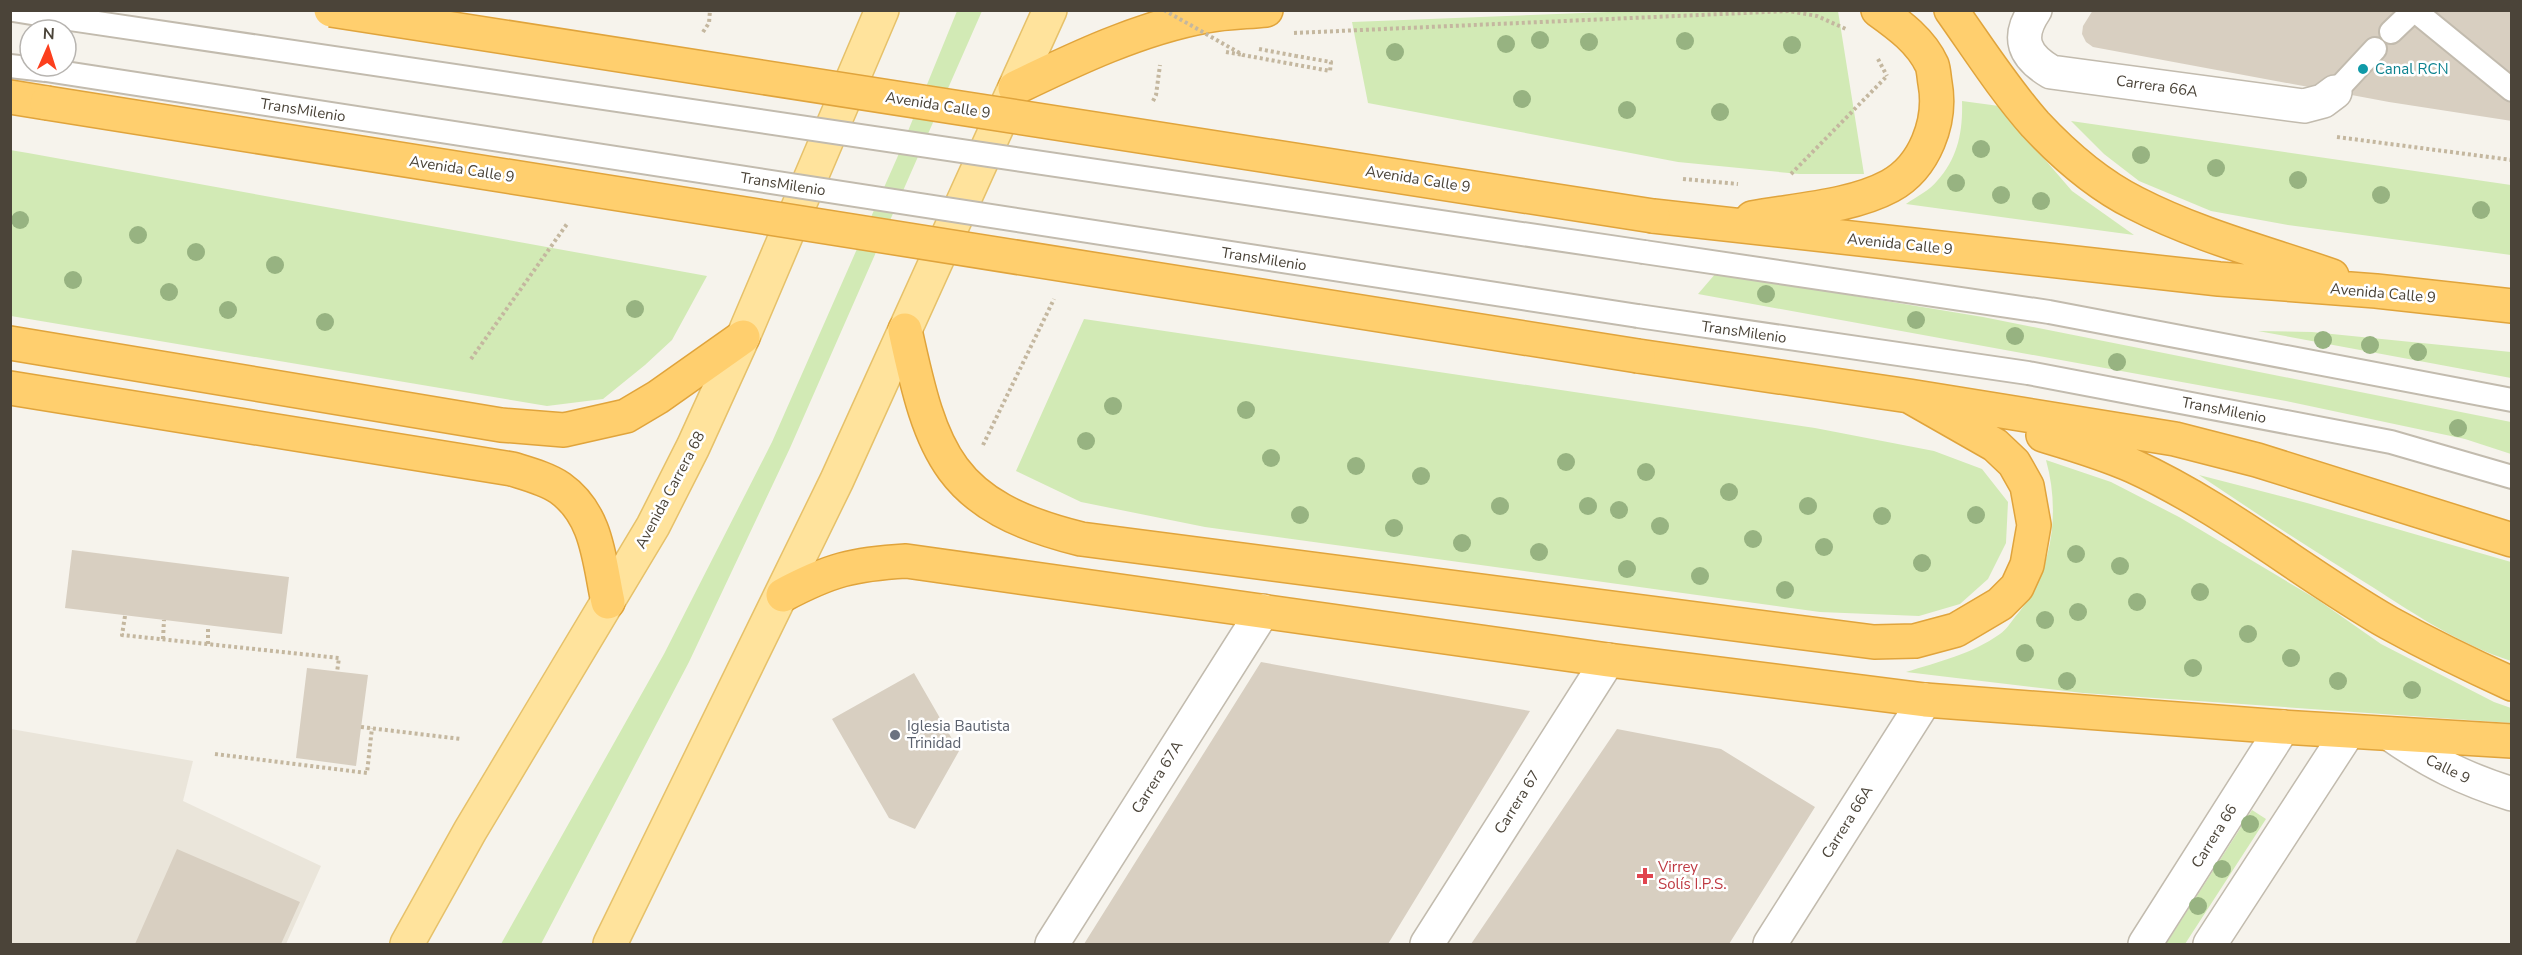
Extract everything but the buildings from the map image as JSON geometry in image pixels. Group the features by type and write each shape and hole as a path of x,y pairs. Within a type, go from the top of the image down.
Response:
{"highway":[{"name":"Avenida Calle 9","path":"330,10 1719,225 2220,279 2376,291 2511,306"},
{"path":"1719,225 1866,197 1892,185 1912,166 1930,141 1937,114 1937,90 1933,67 1920,46 1901,26 1878,10"},
{"path":"1951,10 2035,123 2063,151 2101,181 2133,202 2173,221 2376,291"},
{"path":"1015,88 1144,33 1208,13 1277,22"},
{"name":"Avenida Calle 9","path":"10,97 1638,356 1909,396 2175,439 2218,448 2511,540"},
{"path":"905,330 920,398 929,426 952,467 968,487 994,506 1023,522 1049,531 1081,539 1874,642 1915,641 1956,630 2000,604 2017,587 2026,565 2034,525 2027,486 2014,462 1995,445 1909,396"},
{"path":"10,343 501,425 564,430 626,416 658,397 743,337"},
{"path":"10,388 512,469 540,479 560,488 583,509 594,531 608,602"},
{"name":"Avenida Calle 9","path":"1909,396 2095,451 2133,465 2224,515 2389,623 2511,684"},
{"path":"783,595 819,576 861,564 906,561 1608,660 1925,700 2283,728 2511,741"}],"main road":[{"name":"Avenida Carrera 68","path":"407,945 470,831 658,516 714,403 882,10"},
{"path":"610,945 783,595 1050,10"}],"street":[{"name":"Carrera 66A","path":"2035,10 2026,22 2024,42 2031,57 2051,72 2304,106 2323,101 2335,92"},
{"name":"Carrera 67A","path":"1052,945 1263,611"},
{"name":"Carrera 67","path":"1427,945 1608,660"},
{"name":"Carrera 66A","path":"1770,945 1925,700"},
{"name":"Carrera 66","path":"2145,945 2283,728"},
{"path":"2210,945 2348,732"},
{"name":"Calle 9","path":"2390,734 2447,771 2511,794"}],"lane":[{"path":"13,10 2049,312 2511,400"},
{"path":"2391,32 2414,10 2511,90"},
{"path":"2335,92 2375,49"},
{"name":"TransMilenio","path":"10,66 1638,316 2040,375 2391,442 2511,477"}],"path":[{"path":"1164,10 1243,55 1330,71 1331,62 1250,48"},
{"path":"1277,22 1789,11 1817,16 1838,24 1854,34"},
{"path":"1787,178 1887,76 1880,60 1873,53"},
{"path":"1675,179 1744,184"},
{"path":"125,616 122,635 339,658 337,672"},
{"path":"163,639 164,620"},
{"path":"208,626 208,644"},
{"path":"361,727 461,739"},
{"path":"215,754 367,773 372,728"}],"shaded area":[{"path":"11,729 193,761 183,801 321,866 286,944 11,944"}],"green space":[{"path":"957,11 982,11 790,448 689,662 541,944 501,944 664,654 772,442 897,158"},
{"path":"1634,11 1838,11 1864,174 1799,174 1678,162 1368,103 1352,22"},
{"path":"1962,101 1999,106 2072,191 2134,235 1906,204 1934,184 1950,163 1958,144"},
{"path":"2071,121 2511,185 2511,255 2288,225 2211,211 2139,181 2104,154"},
{"path":"10,150 707,276 672,340 645,365 603,399 547,406 11,316"},
{"path":"1716,273 1983,317 2511,422 2511,454 2465,439 2286,401 1698,294"},
{"path":"1084,319 1815,428 1934,451 1982,469 2008,502 2006,543 1988,579 1960,604 1919,616 1820,612 1205,527 1081,502 1016,471"},
{"path":"2258,331 2312,332 2511,352 2511,378"},
{"path":"2046,460 2111,482 2179,517 2318,600 2381,644 2494,702 2511,708 2511,723 2083,693 1906,672 1955,657 1989,641 2004,630 2028,600 2045,563 2053,522 2053,501"},
{"path":"2199,475 2307,503 2511,562 2511,661 2475,647 2423,619"},
{"path":"2252,810 2266,819 2185,944 2166,944"}],"place":[{"name":"Canal RCN","path":"2363,69"},
{"name":"Iglesia Bautista Trinidad","path":"895,735"},
{"name":"Virrey Solís I.P.S.","path":"1645,876"}]}
